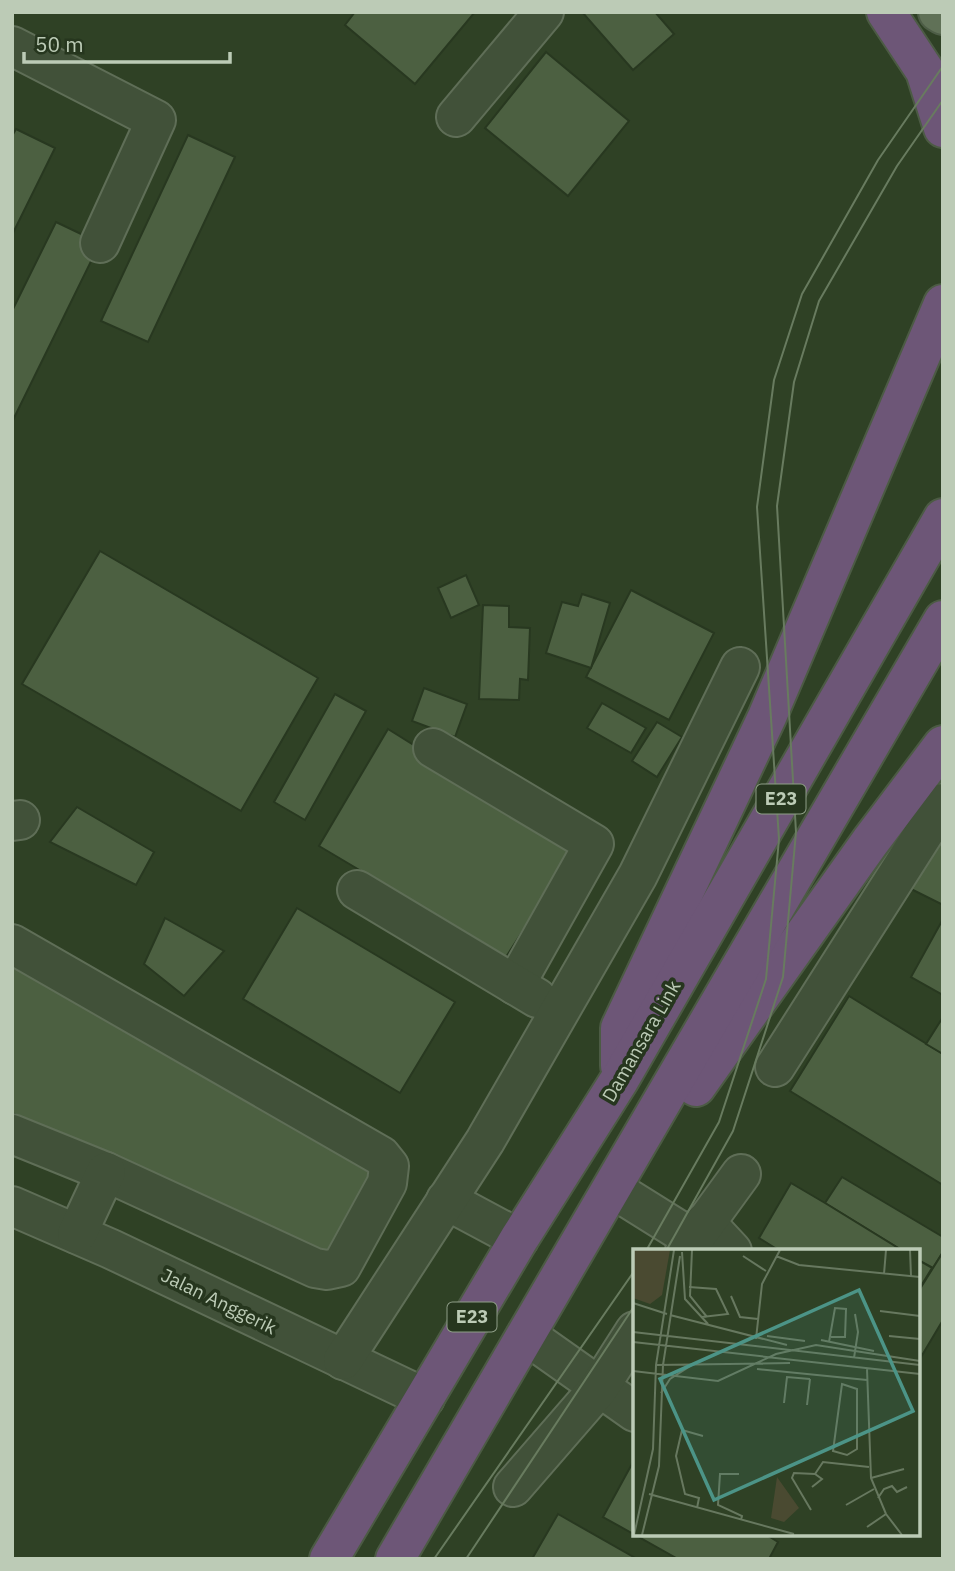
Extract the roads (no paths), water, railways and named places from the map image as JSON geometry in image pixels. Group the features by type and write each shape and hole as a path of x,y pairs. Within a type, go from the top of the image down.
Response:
{"highway":[{"path":"886,12 925,71 943,128"},
{"path":"620,1079 620,1028 767,717 943,304"},
{"name":"Damansara Link","path":"329,1559 519,1238 620,1079 943,518"},
{"name":"E23","path":"395,1559 943,620"},
{"path":"618,1180 689,1096 769,988 795,945 941,752"}],"main road":[{"path":"937,12 943,15"}],"street":[{"path":"456,117 544,12"},
{"path":"12,46 156,120 100,243"},
{"path":"344,1360 446,1200 521,1052 559,1012 638,875 740,667"},
{"path":"433,748 594,844 515,985"},
{"path":"775,1067 943,803"},
{"path":"357,890 559,1012"},
{"path":"12,944 381,1156 389,1166 387,1183 341,1267 327,1270 315,1268 106,1172 12,1134"},
{"path":"769,988 808,1016"},
{"path":"77,1234 106,1172"},
{"path":"618,1180 712,1244 741,1174"},
{"path":"446,1200 519,1238"},
{"name":"Jalan Anggerik","path":"12,1206 425,1398"},
{"path":"513,1487 598,1389 633,1334"},
{"path":"526,1335 598,1389 633,1411"}],"tram line":[{"path":"647,1249 719,1122 766,979 779,839 757,507 774,380 802,294 878,160 943,66"},
{"path":"667,1249 733,1131 783,977 796,832 777,506 794,382 819,301 897,166 943,100"},
{"path":"434,1559 633,1273"},
{"path":"466,1559 633,1308"}]}
